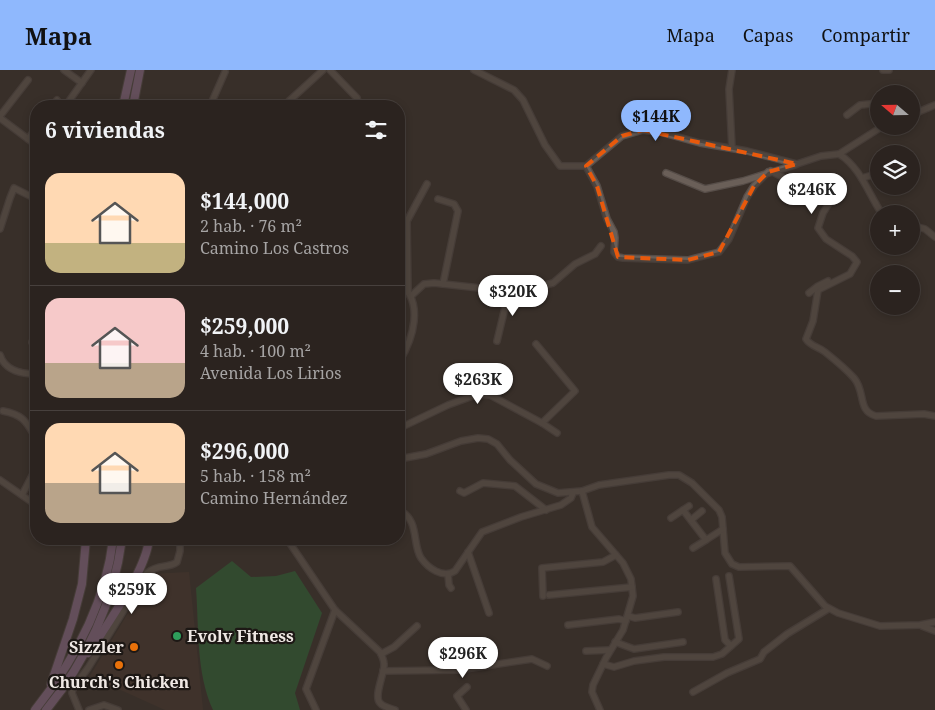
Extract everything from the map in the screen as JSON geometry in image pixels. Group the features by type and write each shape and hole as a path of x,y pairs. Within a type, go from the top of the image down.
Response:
{"main road":[{"path":"124,100 131,70"},
{"path":"134,100 140,70"},
{"path":"47,695 73,619 82,584 85,545"},
{"path":"35,710 76,651 102,588 112,545"},
{"path":"46,710 58,696 94,634 116,575 121,545"},
{"path":"81,659 96,644 140,568 148,545"}],"street":[{"path":"64,70 82,83"},
{"path":"71,100 91,70"},
{"path":"290,100 323,70"},
{"path":"330,70 357,100"},
{"path":"474,70 514,90 523,100 545,145 560,166 586,166 622,136 643,130 660,132 700,143 732,148 797,164"},
{"path":"732,70 729,89 732,148"},
{"path":"883,70 889,70"},
{"path":"213,100 225,72"},
{"path":"28,80 0,117 28,139 30,136"},
{"path":"847,115 860,106 870,104"},
{"path":"920,111 935,105"},
{"path":"666,174 705,188 743,182 821,156 839,154 870,134"},
{"path":"839,154 852,164 876,205"},
{"path":"586,166 597,186 607,219 614,232 614,252 618,257 622,258 688,260 719,252 729,240 747,197 754,186 770,172"},
{"path":"770,172 799,186 830,194 831,200 818,228 826,239 852,256 856,262 850,274 818,290 813,321 806,339 855,379 860,388 866,411 869,414 876,416 924,414 935,416"},
{"path":"862,178 870,176"},
{"path":"405,349 409,341 415,314 409,294 407,221 427,184"},
{"path":"0,229 14,188 30,196"},
{"path":"438,199 454,204 458,211 443,284"},
{"path":"920,228 935,237"},
{"path":"409,294 424,284 480,288 541,286 553,283 575,264 595,254 600,246"},
{"path":"810,293 825,282 845,277"},
{"path":"497,341 510,287"},
{"path":"405,290 409,294"},
{"path":"536,344 575,391 542,423"},
{"path":"0,355 3,364 9,369 30,373"},
{"path":"405,423 448,404 478,394 490,395 557,433"},
{"path":"3,411 16,414 24,419 30,428"},
{"path":"405,458 426,454 470,439 488,439 497,444 510,460 536,484 558,493 573,493 599,485 676,474 692,483 719,510 722,518 725,553 732,564 739,567 790,566 828,609 868,624 880,626 920,625 935,622"},
{"path":"0,480 30,501"},
{"path":"22,495 30,480"},
{"path":"460,491 464,493 483,483 516,486 546,510"},
{"path":"582,491 592,527 623,563 631,579 633,596 627,618 593,685 592,692 600,710"},
{"path":"405,513 415,530 420,557 431,568 443,574 448,574 454,571 482,532 521,517 561,505 571,498 573,493"},
{"path":"671,518 689,506"},
{"path":"683,510 706,540"},
{"path":"691,520 702,511"},
{"path":"693,548 723,529"},
{"path":"79,710 72,693 73,688 88,668 147,573 158,566 172,565 177,562 180,545"},
{"path":"291,545 335,610 381,654 384,661 378,700 381,705 395,710"},
{"path":"468,552 489,613"},
{"path":"616,555 603,562 542,568 546,595 632,587"},
{"path":"448,574 451,588"},
{"path":"603,664 614,668 634,661 664,657 713,657 722,654 739,639 729,576"},
{"path":"716,579 725,640 731,646"},
{"path":"693,692 726,673 760,659 764,652 787,634 828,609"},
{"path":"316,710 306,689 335,610"},
{"path":"568,625 678,612"},
{"path":"920,625 935,630"},
{"path":"381,654 394,647 417,626"},
{"path":"615,642 630,649 683,642"},
{"path":"586,652 610,650"},
{"path":"383,671 458,670 532,659 547,666"},
{"path":"466,710 457,696 467,687"},
{"path":"88,710 104,705 118,710"}],"highlighted area":[{"path":"643,130 797,164 768,172 754,186 719,252 688,260 618,257 597,186 586,166 622,136"}],"shaded area":[{"path":"189,572 203,710 165,710 90,676 152,574"}],"green space":[{"path":"232,561 251,577 276,576 295,571 322,613 295,693 300,710 213,710 201,666 196,588"}],"place":[{"name":"Evolv Fitness","path":"177,636"},
{"name":"Sizzler","path":"134,647"},
{"name":"Church's Chicken","path":"119,665"}]}
